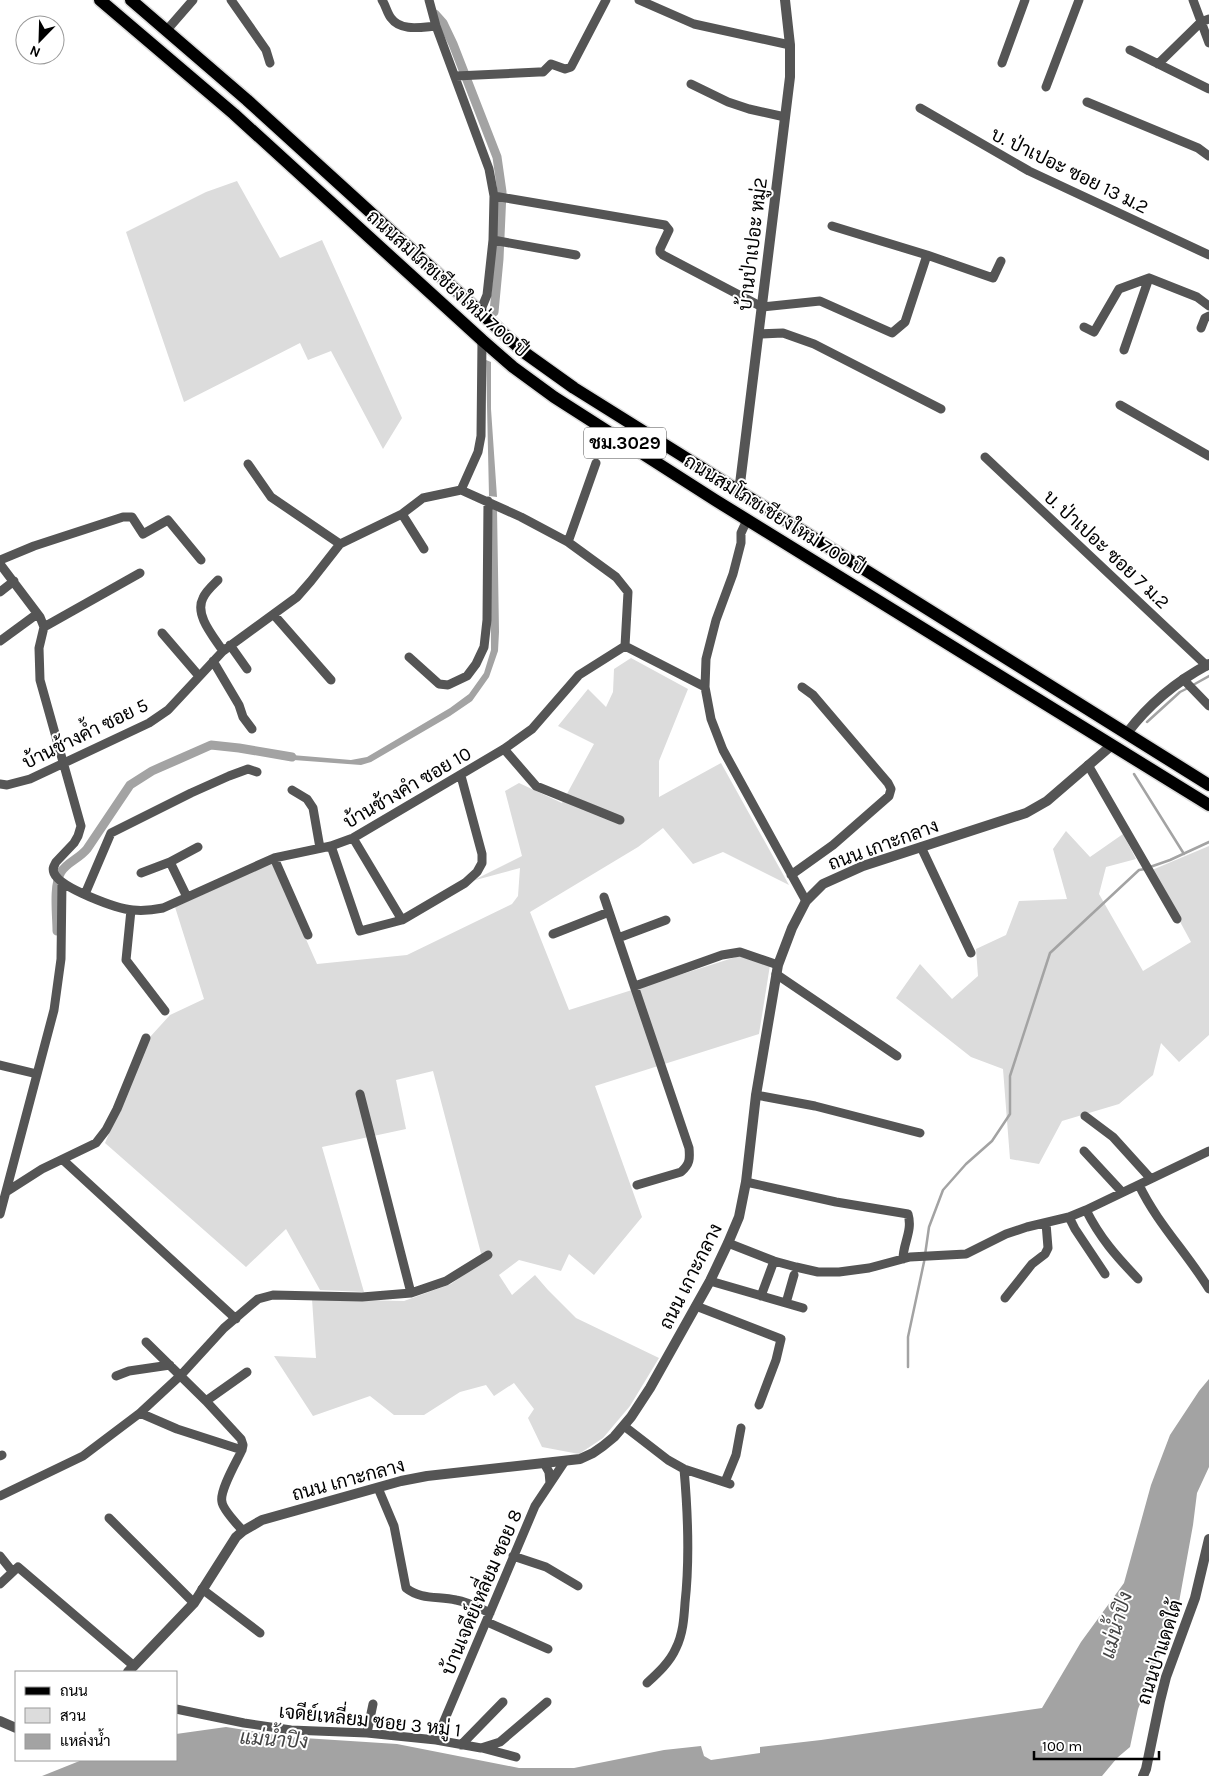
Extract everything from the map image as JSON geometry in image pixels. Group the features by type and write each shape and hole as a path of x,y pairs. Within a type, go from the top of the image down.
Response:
{"main road":[{"name":"ถนนสมโภชเชียงใหม่ 700 ปี","path":"100,0 234,114 482,340 513,367 554,397 747,520 1209,805"},
{"name":"ถนนสมโภชเชียงใหม่ 700 ปี","path":"131,0 246,100 525,353 574,388 1209,785"}],"street":[{"path":"166,30 193,0"},
{"path":"231,0 266,50 270,63"},
{"path":"382,0 396,23 408,27 436,26"},
{"path":"430,0 436,26 456,76 488,169 494,196 493,240 486,295 480,312"},
{"path":"456,76 543,72 551,64 566,69 571,67 606,0"},
{"path":"639,0 694,24 790,45"},
{"name":"บ้านป่าเปอะ หมู่2","path":"739,492 790,78 790,45 785,0"},
{"path":"1002,63 1025,0"},
{"path":"1046,87 1079,0"},
{"path":"1193,0 1205,20 1209,43"},
{"path":"1158,64 1205,20"},
{"path":"1130,50 1209,89"},
{"path":"691,84 728,102 785,117"},
{"path":"1087,102 1198,148 1209,156"},
{"name":"บ. ป่าเปอะ ซอย 13 ม.2","path":"920,108 1029,171 1209,255"},
{"path":"494,196 665,225 669,230 660,249 663,255 762,307 820,301 892,333 906,322 927,255"},
{"path":"832,226 927,255 993,278 1000,261"},
{"path":"493,240 576,255"},
{"path":"1084,327 1094,332 1119,289 1149,278 1197,297 1209,306"},
{"path":"1124,350 1149,278"},
{"path":"1201,328 1205,318 1209,316"},
{"path":"759,334 783,333 814,344 941,409"},
{"path":"482,340 481,436 478,452 461,490 521,516 568,542 616,577 628,592 625,646 705,686"},
{"path":"1120,405 1209,456"},
{"name":"บ. ป่าเปอะ ซอย 7 ม.2","path":"984,457 1208,665"},
{"path":"568,542 596,462"},
{"path":"248,464 271,497 340,544"},
{"name":"บ้านช้างค้ำ ซอย 5","path":"0,784 17,783 149,723 168,710 227,648 297,597 312,581 340,544 402,514 423,498 461,490"},
{"path":"409,657 439,684 448,685 467,676 476,664 484,647 487,620 488,501"},
{"path":"402,514 424,549"},
{"path":"0,560 34,546 123,517 132,517 143,534 168,520 201,560"},
{"path":"747,520 740,533 741,543 733,574 716,620 706,658 705,686 717,739 806,901"},
{"path":"0,564 14,581 44,627 39,648 40,680 81,826 74,842 53,867 59,880 61,960 54,1010 34,1073 0,1214"},
{"path":"44,627 140,573"},
{"path":"218,580 204,595 200,605 203,618 247,669"},
{"path":"0,592 14,581"},
{"path":"0,641 37,614"},
{"path":"274,615 331,680"},
{"path":"162,633 199,676"},
{"name":"บ้านช้างคำ ซอย 10","path":"59,880 108,905 147,911 163,908 274,858 331,846 353,838 504,750 532,729 579,675 625,646"},
{"path":"213,661 239,705 243,717 252,729"},
{"path":"1128,733 1138,718 1183,679 1208,665"},
{"path":"1183,679 1209,706"},
{"path":"791,875 846,834 889,796 891,789 888,782 819,702 802,687"},
{"name":"ถนน เกาะกลาง","path":"131,1669 194,1603 236,1537 243,1530 262,1520 427,1476 580,1459 593,1453 614,1436 624,1426 650,1388 710,1281 739,1217 746,1182 756,1095 777,969 792,928 806,901 824,884 863,866 1026,813 1047,801 1112,745"},
{"path":"504,750 536,786 620,820"},
{"path":"1088,765 1177,919"},
{"path":"85,894 111,833 190,793 229,776 248,769 257,772"},
{"path":"331,846 360,931 402,920 465,883 477,872 482,863 482,854 461,776"},
{"path":"292,790 307,799 313,808 320,848"},
{"path":"353,838 402,920"},
{"path":"141,873 170,862 198,847"},
{"path":"921,847 971,953"},
{"path":"274,858 308,935"},
{"path":"170,862 187,897"},
{"path":"604,897 689,1148 690,1159 686,1168 681,1172 637,1185"},
{"path":"131,910 126,960 165,1011"},
{"path":"553,934 609,912"},
{"path":"618,938 666,920"},
{"path":"635,986 722,955 740,952 777,969 897,1056"},
{"path":"6,1192 42,1169 96,1143 106,1130 117,1109 146,1038"},
{"path":"0,1065 34,1073"},
{"path":"360,1094 411,1293"},
{"path":"756,1095 816,1106 920,1133"},
{"path":"1085,1116 1113,1137 1151,1179"},
{"path":"1084,1151 1122,1192"},
{"path":"728,1243 774,1261 818,1272 839,1272 869,1268 927,1255 966,1254 1006,1234 1069,1217 1086,1210 1209,1151"},
{"path":"63,1160 236,1319"},
{"path":"746,1182 836,1202 908,1214 910,1230 903,1248 903,1259"},
{"path":"1139,1185 1145,1198 1209,1289"},
{"path":"1086,1210 1111,1251 1138,1279"},
{"path":"1069,1217 1075,1230 1106,1274"},
{"path":"1005,1298 1032,1264 1045,1254 1048,1248 1046,1223"},
{"path":"0,1496 83,1456 140,1414 182,1375 224,1328 258,1299 273,1296 362,1297 411,1293 446,1281 488,1255"},
{"path":"761,1296 774,1261"},
{"path":"786,1303 794,1275"},
{"path":"710,1281 802,1308"},
{"path":"696,1306 780,1339 776,1360 759,1405"},
{"path":"146,1342 182,1375 241,1439 243,1444 242,1450 221,1501 243,1530"},
{"path":"116,1376 129,1371 170,1365"},
{"path":"206,1401 247,1372"},
{"path":"140,1414 191,1434 242,1450"},
{"path":"624,1426 668,1460 684,1469 728,1483 741,1428"},
{"name":"บ้านเจดีย์เหลี่ยม ซอย 8","path":"436,1740 535,1506 565,1461"},
{"path":"544,1463 549,1472 550,1483"},
{"path":"647,1683 661,1670 676,1649 683,1625 688,1576 688,1518 684,1469"},
{"path":"378,1488 394,1526 406,1588 414,1594 426,1597 457,1600 548,1649"},
{"path":"109,1518 194,1603"},
{"name":"ถนนป่าแดดใต้","path":"1143,1776 1166,1676 1205,1573 1209,1539"},
{"path":"0,1556 131,1669"},
{"path":"513,1556 546,1567 578,1586"},
{"path":"0,1584 15,1569"},
{"path":"202,1590 260,1633"},
{"path":"461,1745 504,1702"},
{"name":"เจดีย์เหลี่ยม ซอย 3 หมู่ 1","path":"178,1709 244,1723 291,1730 366,1733 436,1740 481,1748 500,1742 547,1702"},
{"path":"366,1733 372,1704"},
{"path":"0,1721 15,1728"},
{"path":"481,1748 516,1757"}],"green space":[{"path":"237,181 280,258 322,240 402,418 383,449 331,351 308,360 300,343 184,402 126,232 206,192"},
{"path":"631,658 688,689 659,761 659,797 721,763 789,885 723,852 693,864 663,828 638,847 530,912 569,1010 739,956 770,965 759,1034 595,1086 642,1217 594,1275 569,1254 561,1271 519,1260 499,1275 512,1295 535,1275 576,1318 659,1358 630,1406 603,1438 579,1454 542,1447 528,1418 534,1409 514,1383 494,1396 486,1385 460,1392 424,1415 394,1415 370,1396 313,1416 274,1356 316,1358 312,1299 404,1301 451,1284 483,1261 433,1071 396,1080 406,1129 322,1147 364,1292 320,1290 286,1229 246,1267 105,1143 150,1037 170,1015 204,999 175,907 272,863 317,964 407,955 512,904 518,896 520,868 472,881 522,856 505,791 519,783 562,803 594,744 558,726 588,689 606,707 613,692 614,669"},
{"path":"1066,831 1090,857 1123,834 1136,859 1106,867 1099,894 1143,971 1191,942 1152,870 1209,846 1209,1035 1179,1062 1161,1043 1153,1075 1119,1104 1062,1121 1039,1164 1010,1159 1003,1069 971,1057 896,998 920,964 952,999 978,976 976,949 1006,935 1019,901 1067,899 1053,849"}],"water":[{"path":"486,360 491,362 491,409 497,497 489,496"},
{"path":"490,506 497,509 498,651 489,677 472,701 371,762 361,765 280,759 280,754 351,760 367,757 450,708 469,694 484,673 491,650"},
{"name":"แม่น้ำปิง","path":"1209,1379 1209,1467 1197,1493 1177,1613 1138,1709 1130,1747 1117,1758 1102,1776 42,1776 80,1761 178,1761 178,1734 226,1727 288,1737 397,1744 519,1768 574,1768 664,1750 701,1746 704,1756 711,1760 760,1753 760,1747 1042,1708 1081,1642 1124,1583 1151,1485 1170,1435"}],"waterway":[{"path":"435,14 443,23 453,44 497,157 502,192 494,312"},
{"path":"1193,685 1209,676"},
{"path":"1147,722 1180,692 1188,688"},
{"path":"57,931 56,892 61,872 87,849 130,785 152,771 211,745 292,757"},
{"path":"1134,774 1184,854"},
{"path":"1150,867 1209,842"},
{"path":"908,1367 908,1337 924,1262 929,1227 943,1190 966,1164 992,1141 1010,1114 1010,1076 1050,953 1139,870 1145,869"}]}
